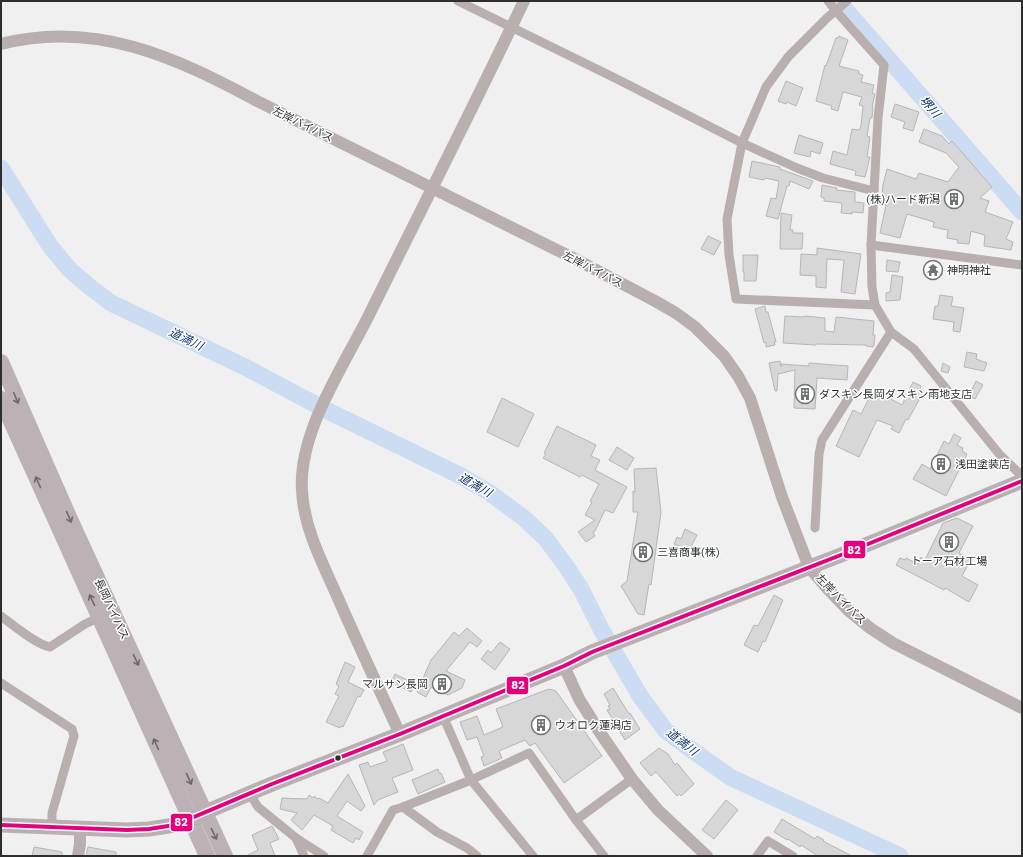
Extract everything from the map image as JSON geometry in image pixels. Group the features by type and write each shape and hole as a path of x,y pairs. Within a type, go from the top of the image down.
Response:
{"highway":[{"name":"長岡バイパス","path":"1,362 69,517 145,680 197,815 207,856"},
{"name":"長岡バイパス","path":"1,399 100,617 197,815 225,856"}],"main road":[{"path":"1,825 127,830 149,829 175,825 564,666 592,652 809,567 1022,481"}],"street":[{"path":"458,1 742,142 823,178 874,191"},
{"path":"400,734 347,618 308,527 302,491 304,456 316,418 366,322 524,1"},
{"path":"828,1 884,65 878,118 871,245 872,286 875,305 891,332 914,349 1000,455 1022,476"},
{"path":"847,1 788,57 766,87 742,142 727,219 729,255 736,299 875,305"},
{"name":"左岸バイパス","path":"1,44 24,39 59,36 89,37 146,50 212,77 656,301 695,327 728,361 750,398 782,497 809,567 827,588 848,610 870,628 893,643 1022,708"},
{"path":"871,245 1022,265"},
{"path":"815,528 819,454 822,440 891,332"},
{"path":"1,616 40,643 50,647 85,624 100,617"},
{"path":"564,666 579,699 632,779 658,810 707,856"},
{"path":"1,683 72,729 74,736 52,814 52,826"},
{"path":"443,716 471,780 533,856"},
{"path":"367,856 393,810 403,808 471,780 529,753 576,820 604,856"},
{"path":"576,820 632,779"},
{"path":"250,794 258,807 296,838 324,856"},
{"path":"403,808 437,832 467,848 477,856"},
{"path":"78,856 80,829"},
{"path":"296,838 304,856"},
{"path":"757,856 768,841 793,856"}],"building":[{"path":"839,36 848,40 839,66 859,71 859,74 863,75 861,82 874,85 872,93 875,94 872,107 872,118 870,118 867,136 870,137 867,157 870,157 865,177 855,175 856,171 830,164 833,151 847,155 852,129 859,130 861,126 863,106 859,105 862,97 843,92 838,111 831,109 832,106 816,101 825,65 826,66 836,38"},
{"path":"786,81 803,88 796,106 787,102 786,104 778,101"},
{"path":"895,104 919,112 913,131 903,128 905,122 891,117"},
{"name":"(株)ハード新潟","path":"924,129 942,136 949,144 952,141 992,187 980,198 989,201 985,212 1013,222 1006,239 1013,242 1011,250 984,246 985,235 971,231 969,244 957,243 958,240 947,238 948,230 933,227 934,222 907,214 900,238 880,233 886,205 881,204 883,185 887,169 916,179 919,173 948,182 959,167 946,153 919,142"},
{"path":"799,135 823,143 820,154 811,151 810,157 794,153"},
{"path":"752,161 780,167 780,169 813,181 809,189 790,181 789,186 787,186 778,219 766,216 771,198 776,199 779,181 749,177"},
{"path":"822,185 837,188 836,190 855,192 855,202 864,203 863,213 841,213 842,203 824,201 824,198 821,197"},
{"path":"781,213 792,215 790,230 793,230 793,233 803,233 802,249 780,249"},
{"path":"708,236 721,242 714,255 701,249"},
{"path":"817,248 861,254 855,294 841,292 844,260 827,259 826,288 816,287 816,276 800,275 801,254 817,255"},
{"path":"743,255 758,255 756,281 744,281"},
{"path":"887,260 900,262 898,272 886,271"},
{"path":"892,275 903,277 900,300 886,301 886,293 890,292"},
{"path":"940,295 953,297 951,306 964,308 960,332 953,331 954,322 933,319 935,306 938,306"},
{"path":"765,306 776,342 774,342 775,345 766,347 766,342 764,343 755,309"},
{"path":"785,316 825,318 825,331 834,332 836,317 874,321 874,345 873,347 866,345 816,345 783,343"},
{"path":"967,352 977,354 976,359 987,363 984,371 964,367"},
{"path":"780,361 781,367 781,364 809,366 809,363 848,366 847,380 817,378 815,409 794,408 795,370 778,374 777,391 775,391 769,363"},
{"path":"943,363 950,367 948,373 941,371"},
{"path":"976,381 983,385 975,399 969,396"},
{"path":"913,382 921,386 920,389 924,391 899,433 891,429 893,426 877,420 859,457 836,446 853,410 861,414 871,394 879,398 882,391 890,395 889,398 902,405"},
{"path":"502,398 534,414 518,447 487,432"},
{"path":"557,426 596,445 591,456 600,460 595,470 627,487 613,513 605,510 595,531 593,532 595,536 586,542 578,532 595,520 585,515 592,502 590,501 599,484 582,475 580,477 543,458"},
{"path":"954,434 961,438 957,445 963,448 962,451 967,454 946,496 913,479 922,464 930,469 944,441 949,444"},
{"path":"617,447 634,458 627,470 609,460"},
{"name":"三喜商事(株)","path":"656,468 661,512 651,585 649,584 644,615 638,614 621,586 627,581 638,512 633,512 633,491 635,492 634,469"},
{"name":"トーア石材工場","path":"957,518 973,526 959,553 971,559 962,576 978,585 969,602 945,588 944,590 896,565 900,558 905,560 906,558 918,564 921,557 925,560 943,523"},
{"path":"685,529 697,535 686,557 676,551 679,546 674,544 677,537 681,539"},
{"path":"774,595 783,600 765,642 763,641 758,652 744,645 754,625 758,626"},
{"path":"467,628 482,641 477,647 470,642 446,671 465,680 462,688 448,695 431,687 426,697 417,692 431,660 454,632 459,636"},
{"path":"500,642 510,649 495,670 481,659 488,650 491,653"},
{"path":"345,662 355,667 348,682 364,690 360,697 358,696 343,727 341,726 340,728 326,722 339,696 335,694 339,686 336,684"},
{"path":"395,674 415,684 411,692 391,682"},
{"path":"613,688 640,729 625,740 607,710 610,709 608,706 610,705 604,694"},
{"name":"ウオロク蓮潟店","path":"549,689 556,691 602,756 564,783 535,743 530,746 525,740 499,751 502,758 484,766 481,757 484,756 477,737 467,740 460,722 477,716 484,735 503,727 496,709"},
{"path":"403,744 413,770 392,778 398,792 378,800 374,805 359,765 368,762 370,767 387,761 383,752"},
{"path":"659,748 668,754 675,765 677,763 694,784 681,796 679,794 677,796 656,772 651,776 640,763"},
{"path":"438,769 445,782 418,794 412,780"},
{"path":"348,774 365,806 361,811 347,801 337,816 363,832 359,840 356,838 353,843 331,830 333,826 314,815 302,830 291,820 297,813 280,809 282,798 307,799 309,795 313,798 314,796 328,803"},
{"path":"726,800 738,810 714,839 702,830"},
{"path":"782,819 815,839 817,836 824,840 823,841 852,856 818,856 801,845 800,847 774,832"},
{"path":"272,826 279,839 270,843 275,856 246,856 258,850 252,835"},
{"path":"34,847 62,852 62,856 32,856"},
{"path":"88,847 116,852 116,856 86,856"}],"waterway":[{"name":"堺川","path":"838,1 1022,212"},
{"name":"道満川","path":"1,168 50,246 70,270 111,303 245,367 328,411 461,476 490,493 525,519 546,539 566,566 581,589 601,629 640,696 666,731 730,777 900,856"}],"transit line":[{"name":"82","path":"1,825 127,830 149,829 175,825 272,784 400,734 564,666 592,652 846,553 1022,481"}],"place":[{"name":"(株)ハード新潟","path":"954,199"},
{"name":"神明神社","path":"933,270"},
{"name":"ダスキン長岡ダスキン雨地支店","path":"805,394"},
{"name":"浅田塗装店","path":"941,464"},
{"name":"トーア石材工場","path":"949,542"},
{"name":"三喜商事(株)","path":"643,552"},
{"name":"マルサン長岡","path":"442,684"},
{"name":"ウオロク蓮潟店","path":"541,725"}]}
